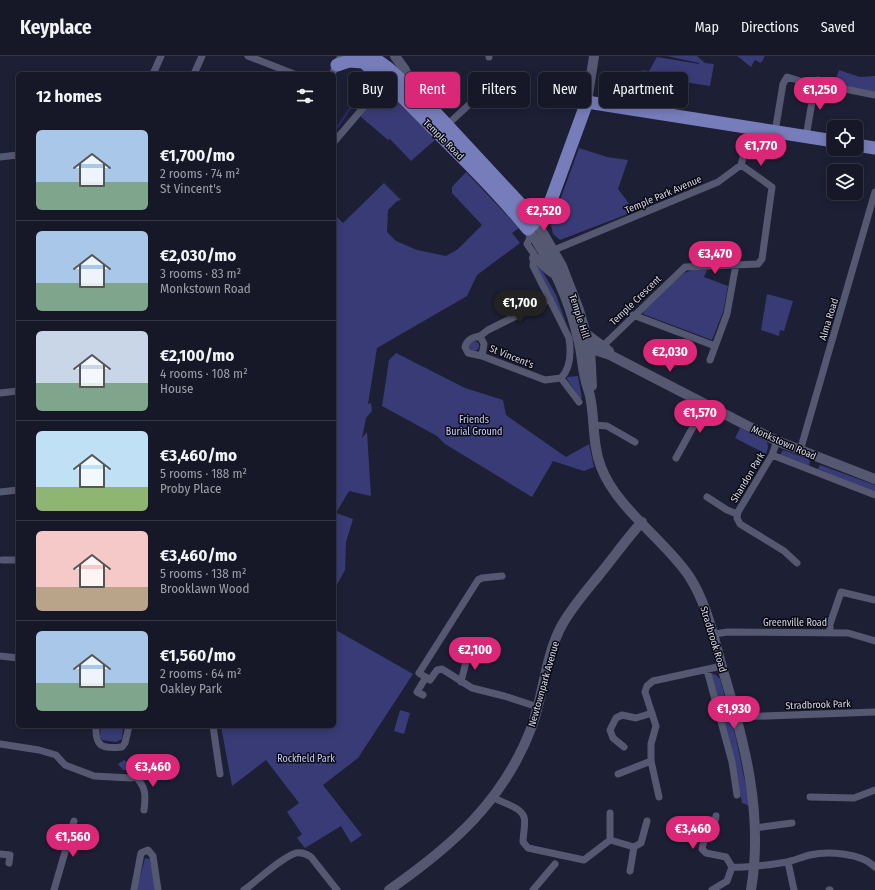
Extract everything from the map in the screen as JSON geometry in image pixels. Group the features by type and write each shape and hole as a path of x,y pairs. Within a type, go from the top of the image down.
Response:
{"highway":[{"name":"Temple Road","path":"363,58 388,68 405,84"},
{"name":"Temple Road","path":"363,58 377,72"},
{"path":"337,65 363,58"},
{"name":"Temple Road","path":"397,92 464,158 512,209 532,225"},
{"path":"591,103 827,140"},
{"name":"Temple Road","path":"430,108 520,202 532,225"},
{"path":"532,225 550,203 585,108"},
{"path":"863,146 875,148"},
{"path":"520,202 536,206 550,203"}],"main road":[{"name":"Temple Road","path":"395,56 406,72"},
{"path":"591,76 594,56"},
{"name":"Temple Hill","path":"532,225 558,248 586,333 595,346"},
{"name":"Temple Hill","path":"532,225 555,274 570,312 579,343"},
{"path":"534,258 540,260 548,270 555,274"},
{"name":"Monkstown Road","path":"579,343 595,346 601,353 610,355 777,441 875,479"},
{"name":"Stradbrook Road","path":"579,343 590,396 598,458 606,479 689,576 707,611 738,717 748,773 755,828 754,866 751,890"},
{"name":"Stradbrook Road","path":"590,396 592,389 595,346"},
{"name":"Newtownpark Avenue","path":"389,890 448,846 472,823 492,797 521,751 538,707 554,644 563,624 642,522"}],"street":[{"path":"154,72 161,56"},
{"path":"195,72 202,56"},
{"path":"248,56 289,72"},
{"path":"775,132 782,89 787,77 807,83"},
{"path":"806,137 815,84 818,80 875,95"},
{"path":"447,125 468,106"},
{"path":"336,140 363,108"},
{"path":"741,165 751,128"},
{"path":"0,156 16,155"},
{"name":"Temple Park Avenue","path":"558,248 718,182 741,165"},
{"name":"Temple Crescent","path":"595,346 606,343 633,315 684,267 758,264 762,259 772,192 770,184 741,165"},
{"name":"Alma Road","path":"800,451 875,192"},
{"path":"532,225 530,238 527,244 534,254 533,266 566,330 570,345 569,364 567,371 561,378 579,402"},
{"path":"710,360 726,314 736,264"},
{"name":"St Vincent's","path":"550,299 488,330 480,336 484,344 482,356 545,380 561,378"},
{"path":"633,315 715,346"},
{"path":"480,336 474,337 466,342 465,346 468,353 482,356"},
{"path":"0,393 16,391"},
{"path":"676,458 693,427 697,415 698,400"},
{"path":"594,426 607,426 635,442"},
{"name":"Shandon Park","path":"777,441 772,455 737,514 737,521 798,562"},
{"path":"772,455 875,495"},
{"path":"812,470 816,457"},
{"path":"0,492 16,490"},
{"path":"707,497 727,510 737,514"},
{"path":"2,560 16,560"},
{"path":"502,576 482,578 478,580 419,673 430,680 438,669 442,669 472,688 538,707"},
{"path":"830,632 830,624 841,592 875,600"},
{"name":"Greenville Road","path":"714,634 728,632 830,632 848,633 875,641"},
{"path":"461,682 468,654"},
{"path":"0,656 16,658"},
{"path":"658,797 651,762 651,744 656,726 645,692 647,686 653,681 722,666"},
{"path":"707,670 732,762 737,795"},
{"path":"423,695 417,692 426,678"},
{"name":"Stradbrook Park","path":"738,717 875,712"},
{"path":"624,747 613,738 610,730 616,718 622,716 636,718 652,713"},
{"path":"96,728 96,739 98,743 101,746 113,748 122,747 125,743 129,728"},
{"path":"213,728 220,774"},
{"path":"0,744 39,750 56,755 65,765 94,776 131,778 135,776"},
{"path":"618,774 651,762"},
{"path":"135,776 138,764"},
{"path":"135,776 143,784 145,799 144,810"},
{"path":"810,797 854,798 875,790"},
{"path":"492,797 512,806 522,814 524,821 523,842 528,848 584,860 610,840"},
{"path":"610,813 610,840"},
{"path":"716,816 714,826 704,839 702,849 706,852 726,857 732,867"},
{"path":"54,890 74,821"},
{"path":"630,871 634,847 641,842 647,821"},
{"path":"755,828 792,823"},
{"path":"610,840 634,847"},
{"path":"134,890 141,853 148,850 153,856 158,890"},
{"path":"244,890 289,856 300,853 307,854 315,862 337,890"},
{"path":"732,867 746,868 788,862 825,853 856,858 871,863 875,867"},
{"path":"0,854 10,856 9,863"},
{"path":"788,862 794,890"},
{"path":"536,889 555,864"},
{"path":"712,890 727,881 732,867"}],"green space":[{"path":"667,56 697,56 705,63 714,64 710,86 688,83 688,72 641,72 642,70 649,71 657,57 699,63"},
{"path":"737,56 765,56 761,63 755,60 751,67"},
{"path":"839,70 860,77 875,76 875,92 834,84"},
{"path":"398,103 436,139 411,161 390,139 388,140 360,116 367,108 397,108"},
{"path":"579,148 607,157 628,160 618,189 634,210 625,215 560,240 553,234 551,225"},
{"path":"466,172 519,228 512,233 520,243 477,275 467,296 377,348 368,404 371,403 372,411 366,418 362,438 367,432 371,496 349,491 336,513 336,216 343,223 384,183 401,200 397,201 388,210 387,232 396,241 417,250 446,256 458,249 482,225 452,193 452,187"},
{"path":"539,265 556,295 568,329 536,267"},
{"path":"692,270 707,270 704,277 728,286 723,312 712,340 643,314 644,311 684,273"},
{"path":"767,294 793,301 784,331 780,330 779,336 761,330"},
{"path":"474,341 479,346 474,351 469,346"},
{"name":"Friends Burial Ground","path":"396,353 465,388 503,400 506,415 566,457 589,444 594,467 584,471 553,461 532,497 445,444 437,436 382,406 389,360"},
{"path":"578,376 582,398 580,398 567,379 567,377"},
{"path":"740,428 767,442 768,447 766,454 735,438"},
{"path":"783,450 808,459 810,461 809,467 780,455"},
{"path":"820,465 875,485 875,492 818,469"},
{"path":"336,513 353,519 346,542 345,570 336,586"},
{"name":"Rockfield Park","path":"336,630 413,674 358,758 323,785 362,835 351,843 341,826 305,848 297,838 302,834 287,812 299,803 266,760 232,786 221,728 336,728"},
{"path":"711,673 720,679 736,738 750,806 742,803 734,760"},
{"path":"400,710 410,713 404,734 394,731"},
{"path":"101,728 123,728 122,739 116,742 102,740 100,737"},
{"path":"124,760 133,765 131,770 123,770 118,764"},
{"path":"145,858 150,859 155,890 137,890"}],"waterway":[{"path":"336,129 350,108"}]}
